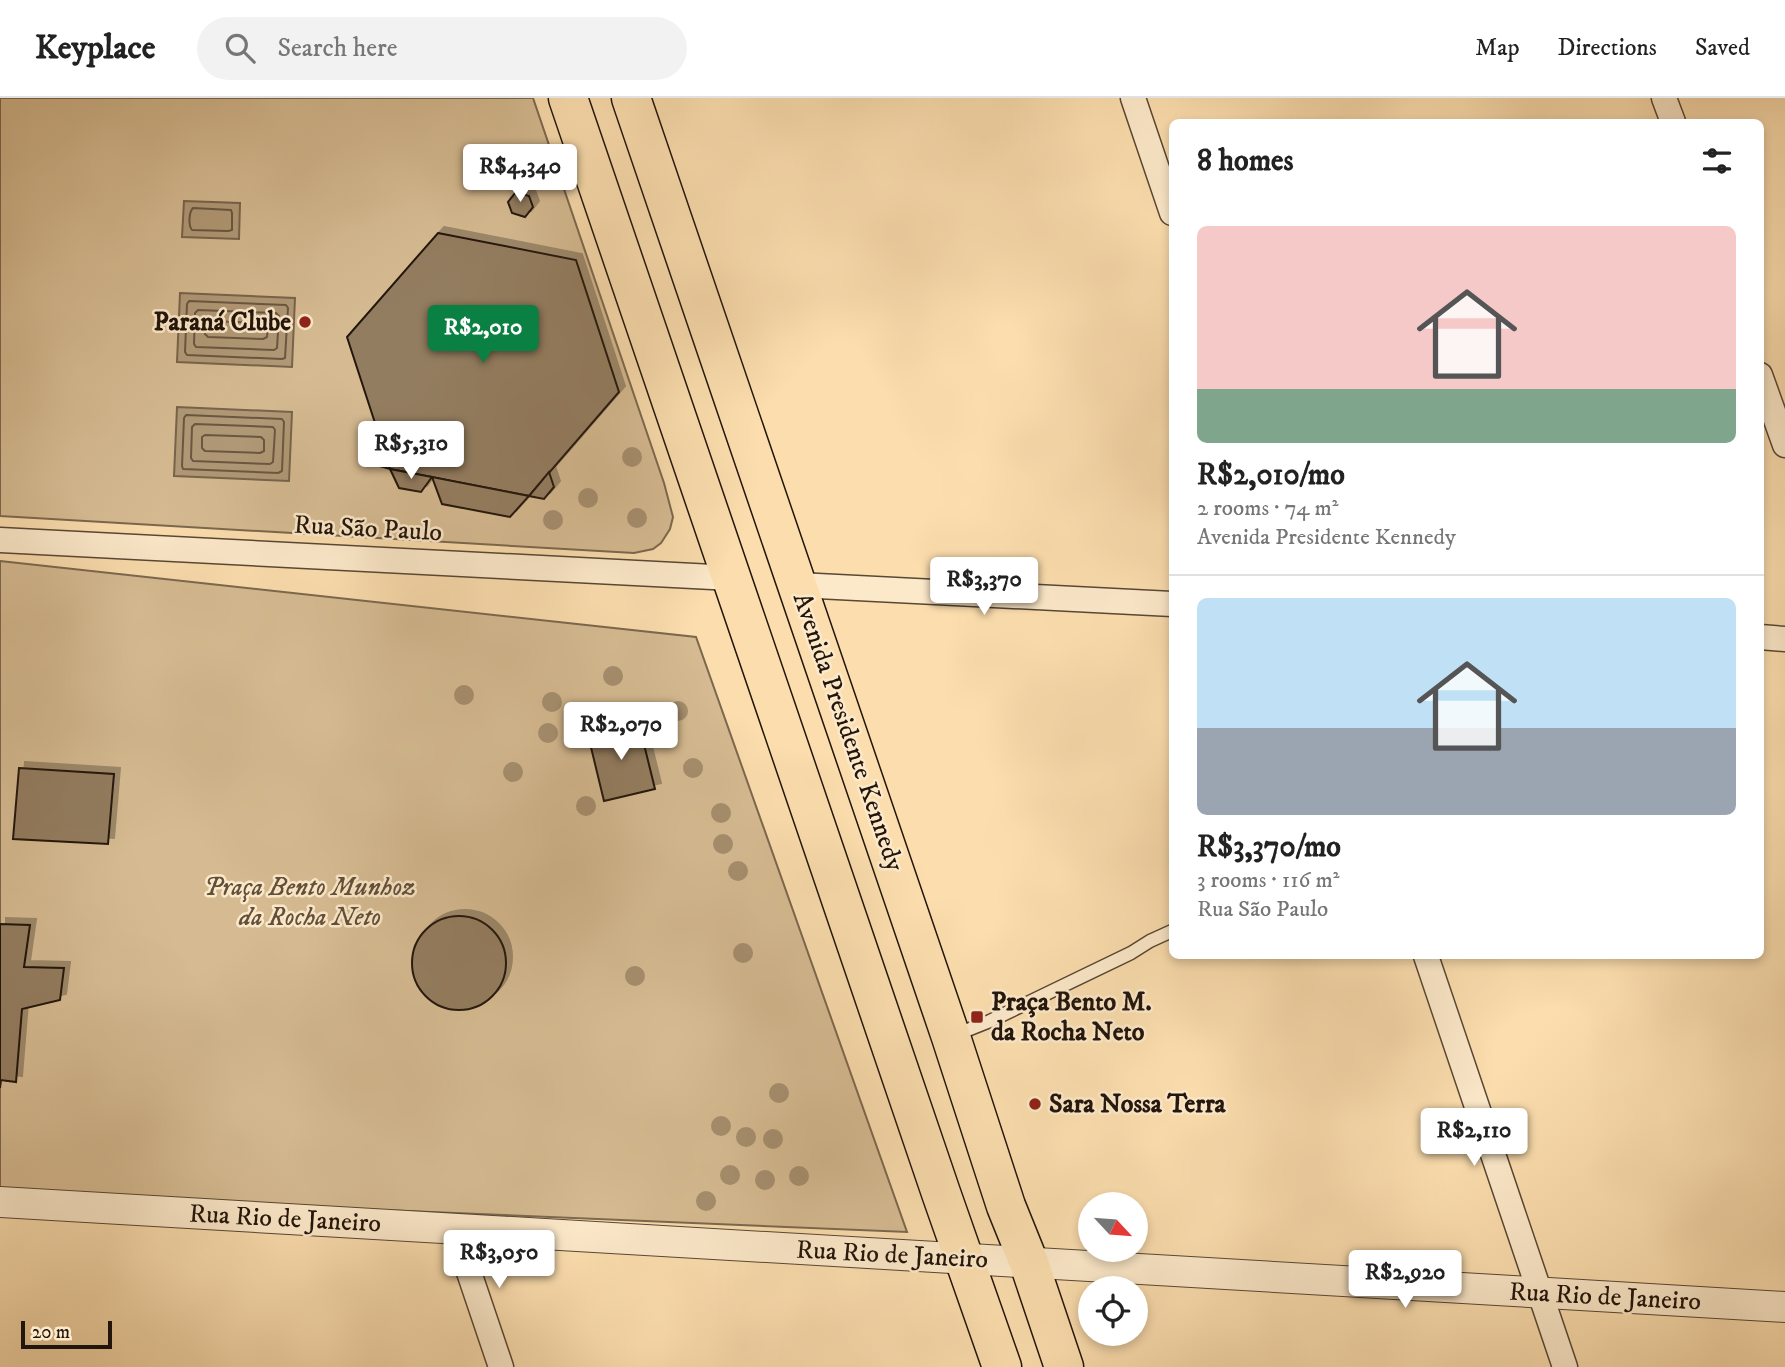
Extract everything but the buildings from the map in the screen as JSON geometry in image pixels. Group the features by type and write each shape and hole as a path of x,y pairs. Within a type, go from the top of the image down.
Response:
{"main road":[{"path":"568,98 1002,1367"},
{"name":"Avenida Presidente Kennedy","path":"631,98 1006,1206 1029,1263 1064,1367"}],"street":[{"path":"1133,98 1169,204"},
{"path":"1664,98 1672,119"},
{"path":"1764,385 1785,445"},
{"name":"Rua São Paulo","path":"0,540 732,578"},
{"path":"797,584 1169,604"},
{"path":"1764,637 1785,639"},
{"path":"1427,959 1565,1367"},
{"name":"Rua Rio de Janeiro","path":"0,1202 1785,1307"},
{"path":"454,1228 501,1367"}],"lane":[{"path":"951,1037 990,1021 1169,932"}],"green space":[{"name":"Paraná Clube","path":"0,98 533,98 664,483 673,517 670,529 661,543 653,549 634,553 0,516"},
{"name":"Praça Bento Munhoz da Rocha Neto","path":"0,561 696,637 907,1232 0,1194"}],"water":[{"path":"184,201 240,203 239,239 182,237"},
{"path":"180,293 295,298 292,367 177,362"},
{"path":"177,407 292,412 289,481 174,476"}],"place":[{"name":"Paraná Clube","path":"305,322"},
{"name":"Praça Bento M. da Rocha Neto","path":"977,1017"},
{"name":"Sara Nossa Terra","path":"1035,1104"}]}
